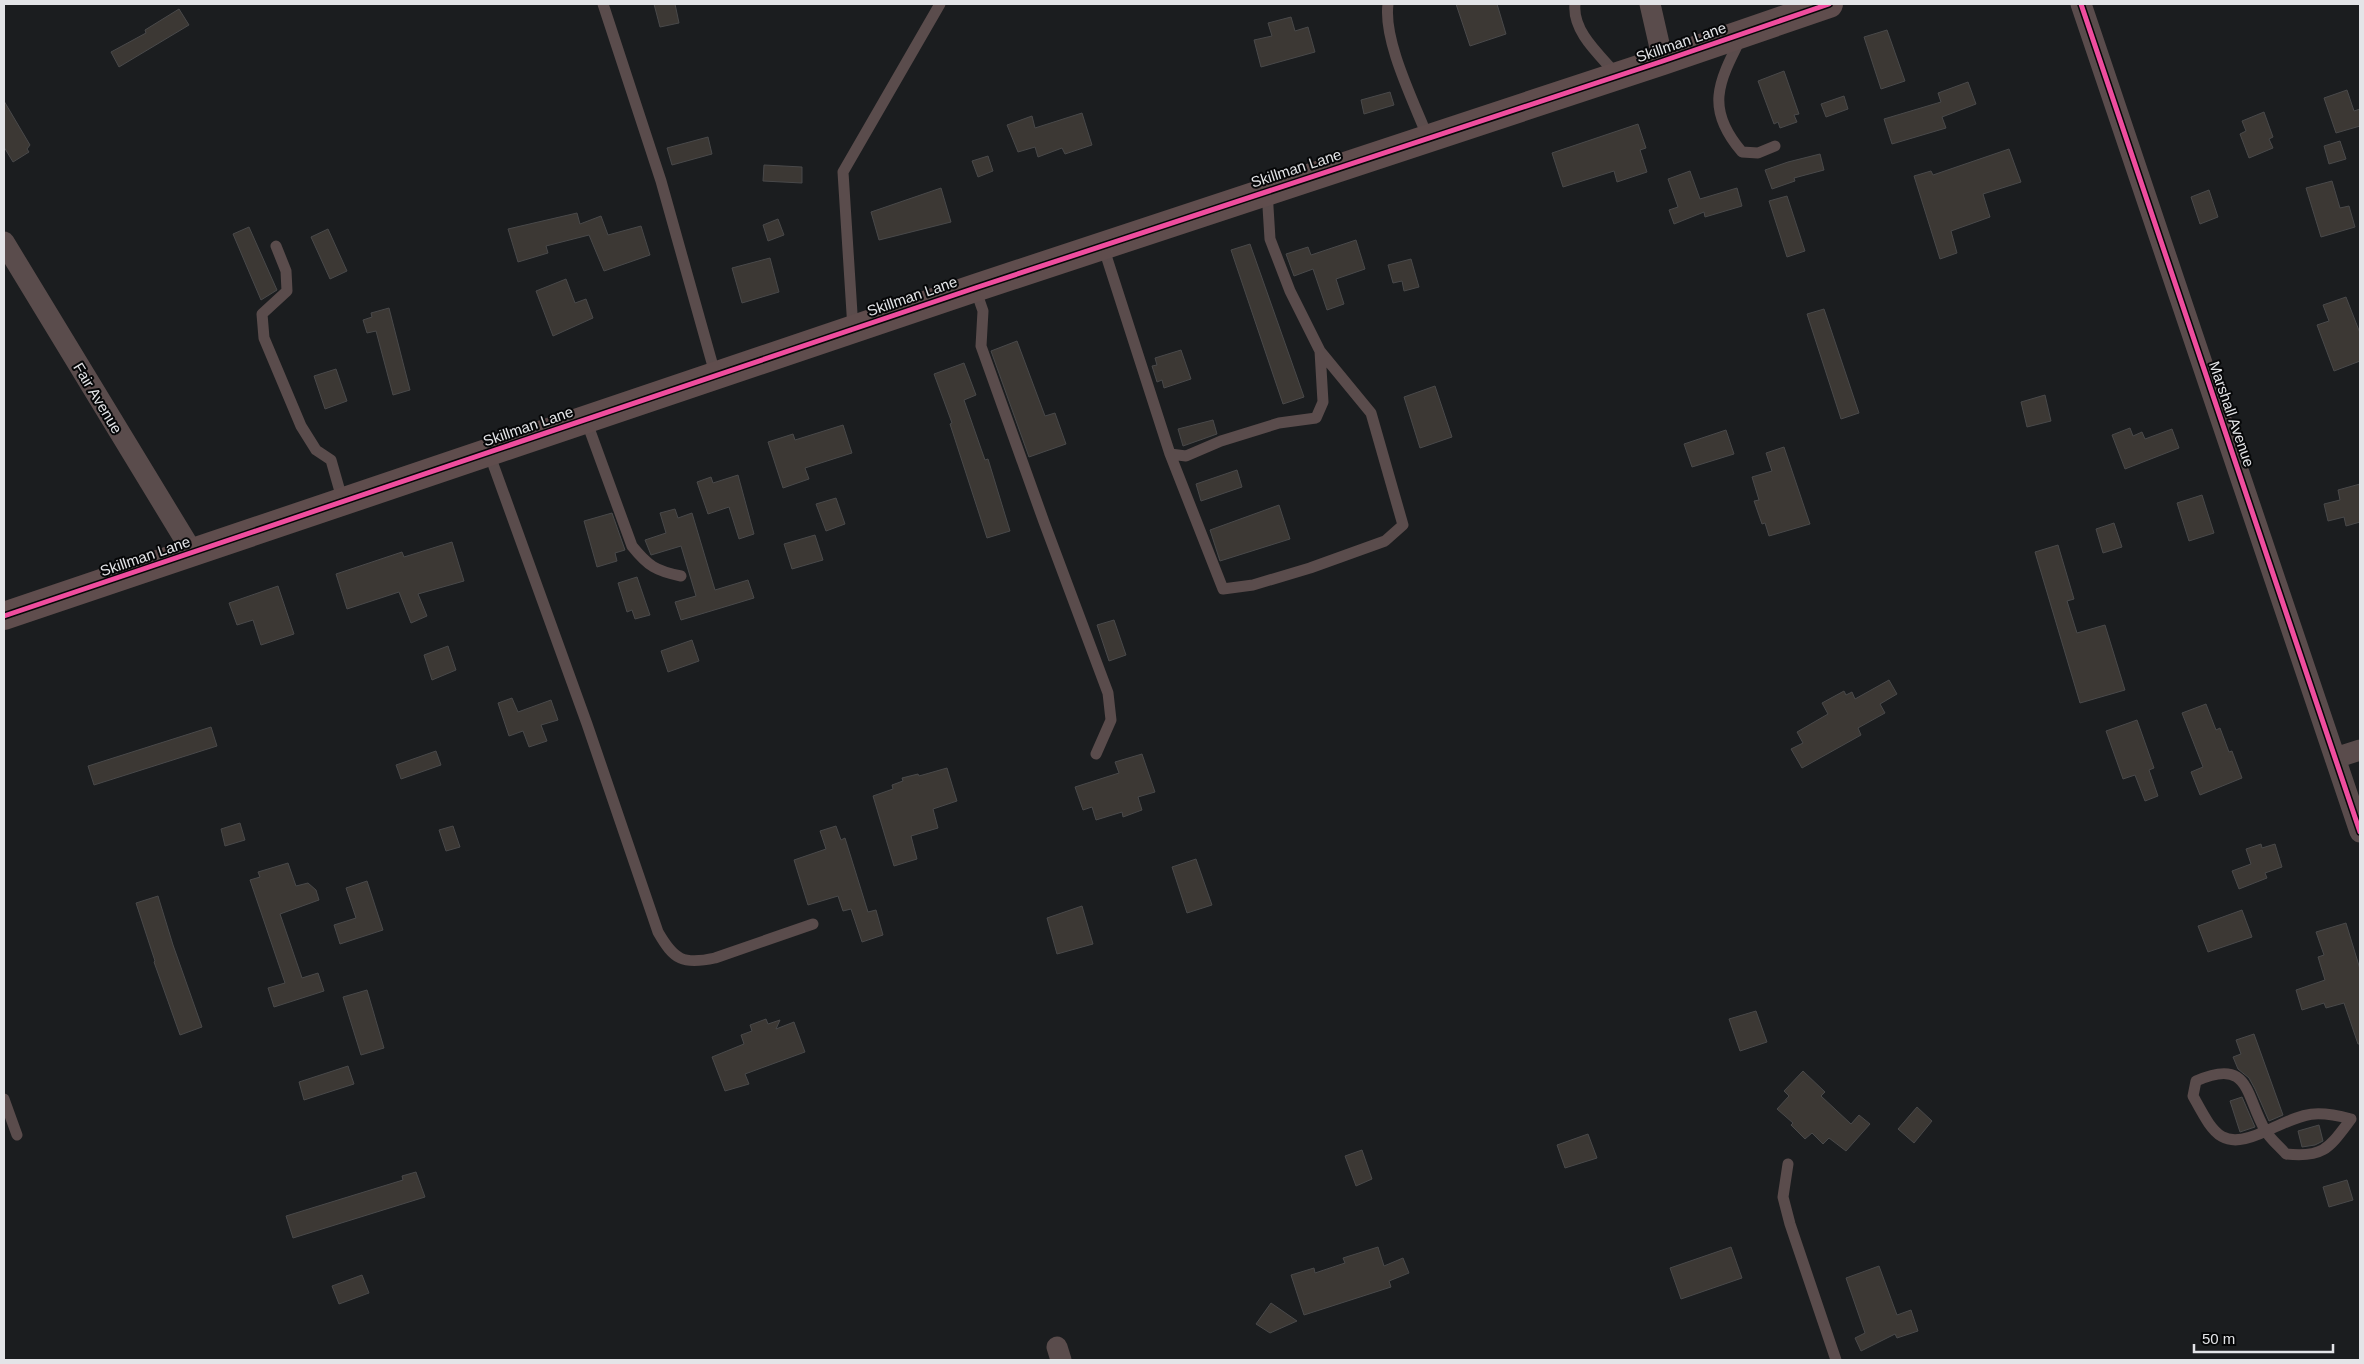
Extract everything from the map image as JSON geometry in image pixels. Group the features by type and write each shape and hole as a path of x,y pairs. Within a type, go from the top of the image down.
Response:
{"street":[{"path":"1650,4 1663,61"},
{"name":"Skillman Lane","path":"4,616 975,288 1618,76 1829,4"},
{"name":"Marshall Avenue","path":"2081,4 2360,832"},
{"name":"Fair Avenue","path":"4,242 193,553"},
{"path":"2335,758 2360,750"}],"lane":[{"path":"603,4 661,181 716,376"},
{"path":"853,329 843,172 940,4"},
{"path":"1388,4 1387,25 1401,69 1428,138"},
{"path":"1575,4 1576,22 1585,37 1618,76"},
{"path":"1742,34 1722,74 1717,101 1728,135 1742,152 1758,153 1775,146"},
{"path":"1103,246 1170,454 1223,589 1253,585 1385,541 1402,525 1371,413 1320,351 1290,291 1270,239 1266,191"},
{"path":"276,246 286,271 287,291 262,314 264,338 301,426 316,450 331,460 344,502"},
{"path":"975,288 983,311 980,346 1108,692 1111,720 1096,754"},
{"path":"1170,454 1186,456 1221,441 1279,423 1316,418 1323,402 1320,351"},
{"path":"586,420 632,546 645,563 666,573 681,576"},
{"path":"489,453 663,942 672,954 682,960 699,962 813,924"},
{"path":"2355,1117 2326,1112 2310,1113 2266,1131 2247,1140 2231,1141 2211,1129 2193,1096 2196,1080 2216,1072 2236,1076 2247,1088 2266,1131 2286,1154 2308,1156 2331,1145 2355,1117"},
{"path":"4,1099 17,1135"},
{"path":"1788,1164 1783,1197 1790,1224 1836,1360"}],"building":[{"path":"654,4 675,4 679,23 660,27"},
{"path":"1456,4 1497,4 1506,34 1470,46"},
{"path":"179,9 189,25 119,67 111,52 146,33 145,30"},
{"path":"1291,17 1295,31 1308,27 1315,52 1261,67 1254,40 1272,36 1268,23"},
{"path":"1887,30 1905,81 1881,89 1864,37"},
{"path":"1784,71 1799,114 1794,115 1797,122 1780,128 1778,122 1774,124 1758,81"},
{"path":"1968,82 1976,104 1942,117 1946,128 1892,144 1884,119 1941,102 1938,93"},
{"path":"2347,90 2354,111 2360,109 2360,126 2336,133 2324,98"},
{"path":"1390,92 1394,105 1364,114 1361,100"},
{"path":"1844,96 1848,109 1826,117 1821,104"},
{"path":"4,101 30,145 27,149 29,152 13,162 4,147"},
{"path":"2264,112 2273,137 2269,139 2273,148 2249,158 2240,134 2246,131 2242,121"},
{"path":"1082,113 1092,145 1065,154 1062,148 1038,157 1035,147 1018,152 1007,125 1032,116 1035,128"},
{"path":"1638,124 1646,148 1640,150 1647,172 1617,182 1614,171 1563,187 1552,153"},
{"path":"708,137 712,154 672,165 667,148"},
{"path":"2340,141 2346,159 2329,164 2324,146"},
{"path":"2009,149 2021,182 1983,194 1990,217 1951,231 1957,253 1940,259 1914,176 1931,171 1933,175"},
{"path":"1820,154 1824,170 1794,178 1795,181 1772,189 1765,170"},
{"path":"988,156 993,171 978,177 972,161"},
{"path":"764,165 802,167 802,183 763,181"},
{"path":"1690,171 1700,199 1737,188 1742,206 1705,217 1704,212 1674,224 1669,210 1678,207 1668,179"},
{"path":"2332,181 2340,208 2349,206 2355,227 2321,237 2306,188"},
{"path":"941,188 951,222 879,240 871,212"},
{"path":"2209,190 2218,217 2200,224 2191,197"},
{"path":"1787,196 1805,251 1787,257 1769,201"},
{"path":"577,213 580,224 601,216 608,235 641,226 650,255 604,271 589,235 546,246 548,253 518,262 508,229"},
{"path":"778,219 784,235 768,241 763,225"},
{"path":"249,227 277,290 261,300 233,234"},
{"path":"328,229 347,271 330,279 311,237"},
{"path":"1356,240 1365,269 1336,279 1344,304 1327,310 1313,269 1294,276 1286,254 1308,247 1311,255"},
{"path":"1250,244 1304,397 1283,404 1231,250"},
{"path":"770,258 779,292 742,303 732,268"},
{"path":"1411,259 1419,287 1404,291 1402,281 1393,283 1388,265"},
{"path":"566,279 575,303 586,299 593,318 553,336 536,291"},
{"path":"2346,297 2360,333 2360,361 2334,371 2317,325 2329,321 2323,305"},
{"path":"389,308 410,390 393,395 376,331 367,333 363,320 372,317 371,313"},
{"path":"1824,309 1859,413 1841,419 1807,314"},
{"path":"1017,341 1045,416 1055,413 1066,444 1029,457 991,351"},
{"path":"1181,350 1191,379 1164,388 1162,380 1157,382 1152,366 1157,365 1155,358"},
{"path":"964,363 976,395 964,400 985,460 988,459 1010,531 987,538 950,424 952,423 934,374"},
{"path":"336,369 347,401 325,409 314,376"},
{"path":"1435,386 1452,437 1420,448 1404,397"},
{"path":"2045,395 2051,421 2027,427 2021,402"},
{"path":"1213,420 1217,434 1183,446 1178,429"},
{"path":"843,425 852,453 805,468 809,479 783,488 768,442 793,434 795,440"},
{"path":"2130,428 2133,436 2142,432 2145,439 2172,429 2179,448 2125,469 2112,435"},
{"path":"1726,430 1734,454 1692,467 1684,444"},
{"path":"1784,447 1810,524 1769,536 1765,523 1762,524 1754,501 1759,500 1752,477 1772,471 1766,453"},
{"path":"1237,470 1242,487 1201,501 1196,484"},
{"path":"738,475 754,534 739,539 729,507 708,514 697,482 711,477 713,483"},
{"path":"2360,484 2360,522 2346,526 2344,517 2328,521 2324,504 2340,500 2338,490"},
{"path":"2202,495 2214,533 2189,541 2177,503"},
{"path":"836,498 845,524 826,531 816,504"},
{"path":"1279,505 1290,539 1220,561 1210,530"},
{"path":"675,509 678,518 692,513 715,590 748,580 754,598 681,620 675,602 696,596 681,546 651,555 645,540 666,533 660,513"},
{"path":"612,513 625,550 615,553 617,561 597,567 584,521"},
{"path":"2114,523 2122,547 2103,553 2096,529"},
{"path":"815,535 823,560 792,569 784,544"},
{"path":"452,542 464,581 418,594 427,616 411,623 399,592 347,609 336,574 402,552 404,557"},
{"path":"2058,545 2074,599 2067,601 2077,633 2105,625 2125,690 2080,703 2035,552"},
{"path":"637,577 650,615 635,619 632,610 627,612 618,583"},
{"path":"278,586 294,634 261,645 253,620 237,625 229,603"},
{"path":"1114,620 1126,655 1109,661 1097,625"},
{"path":"692,640 699,661 668,672 661,651"},
{"path":"448,646 456,670 432,680 424,655"},
{"path":"1889,680 1897,694 1880,704 1885,713 1858,728 1861,735 1802,768 1791,749 1803,743 1797,732 1828,714 1822,703 1844,691 1846,695 1852,692 1855,699"},
{"path":"512,698 518,712 551,700 558,720 541,725 547,741 529,747 523,731 509,736 498,703"},
{"path":"2206,704 2216,730 2220,728 2229,752 2232,751 2242,778 2200,795 2191,772 2203,767 2182,713"},
{"path":"2137,720 2154,768 2149,770 2158,796 2145,801 2135,775 2123,779 2106,731"},
{"path":"211,727 217,746 94,785 88,766"},
{"path":"436,751 441,765 401,779 396,765"},
{"path":"1142,754 1155,792 1138,797 1142,810 1123,817 1122,812 1096,820 1092,807 1083,810 1075,787 1119,773 1115,762"},
{"path":"947,768 957,801 933,809 938,828 911,836 917,859 894,866 873,796 893,789 892,785 903,781 902,778 918,774 919,776"},
{"path":"240,823 245,840 225,846 221,829"},
{"path":"453,826 460,847 446,851 439,830"},
{"path":"836,826 841,840 845,838 868,912 876,910 883,935 862,942 851,909 843,911 838,896 808,905 794,860 826,849 820,831"},
{"path":"2261,844 2262,848 2275,844 2282,867 2265,873 2267,878 2239,889 2232,871 2251,864 2246,849"},
{"path":"1196,859 1212,905 1187,913 1172,867"},
{"path":"288,863 296,886 308,883 316,890 319,900 280,914 302,978 318,973 324,991 274,1007 268,988 285,983 250,880 260,877 258,872"},
{"path":"367,881 383,930 340,944 334,925 356,918 346,888"},
{"path":"158,896 202,1027 180,1035 154,962 136,903"},
{"path":"1082,906 1093,944 1057,954 1047,918"},
{"path":"2242,910 2252,937 2208,952 2198,926"},
{"path":"2346,923 2360,969 2360,1044 2358,1044 2344,1003 2326,1008 2324,1003 2302,1010 2296,990 2325,980 2318,957 2324,955 2316,932"},
{"path":"367,990 384,1048 361,1055 343,997"},
{"path":"1756,1011 1767,1042 1740,1051 1729,1019"},
{"path":"766,1019 768,1024 780,1020 776,1029 794,1022 805,1052 745,1074 749,1084 725,1091 712,1057 744,1044 741,1035 752,1031 750,1025"},
{"path":"2254,1034 2283,1115 2269,1121 2249,1078 2238,1069 2233,1057 2241,1054 2236,1040"},
{"path":"348,1066 354,1084 304,1100 299,1082"},
{"path":"1803,1071 1825,1092 1821,1096 1851,1124 1859,1115 1870,1124 1846,1151 1829,1138 1823,1144 1812,1133 1805,1139 1791,1125 1793,1123 1777,1109 1789,1096 1784,1091"},
{"path":"2242,1097 2255,1127 2240,1132 2230,1101"},
{"path":"1917,1107 1932,1121 1914,1143 1898,1129"},
{"path":"2319,1125 2323,1141 2315,1145 2302,1147 2298,1131"},
{"path":"1588,1134 1597,1158 1565,1168 1557,1145"},
{"path":"1362,1150 1372,1179 1356,1186 1345,1156"},
{"path":"416,1172 425,1197 293,1238 286,1216 403,1180 402,1176"},
{"path":"2347,1180 2353,1200 2329,1207 2323,1187"},
{"path":"1378,1247 1384,1266 1403,1258 1409,1273 1389,1281 1391,1287 1304,1315 1291,1275 1314,1268 1315,1273 1345,1263 1343,1258"},
{"path":"1731,1247 1742,1278 1681,1299 1670,1268"},
{"path":"1879,1266 1897,1315 1911,1310 1918,1331 1897,1338 1895,1334 1861,1351 1855,1338 1865,1333 1846,1278"},
{"path":"362,1275 369,1293 339,1304 332,1286"},
{"path":"1271,1303 1297,1321 1270,1333 1256,1324"}],"cycle path":[{"path":"4,616 975,288 1663,61 1829,4"},
{"path":"2081,4 2360,832"}]}
